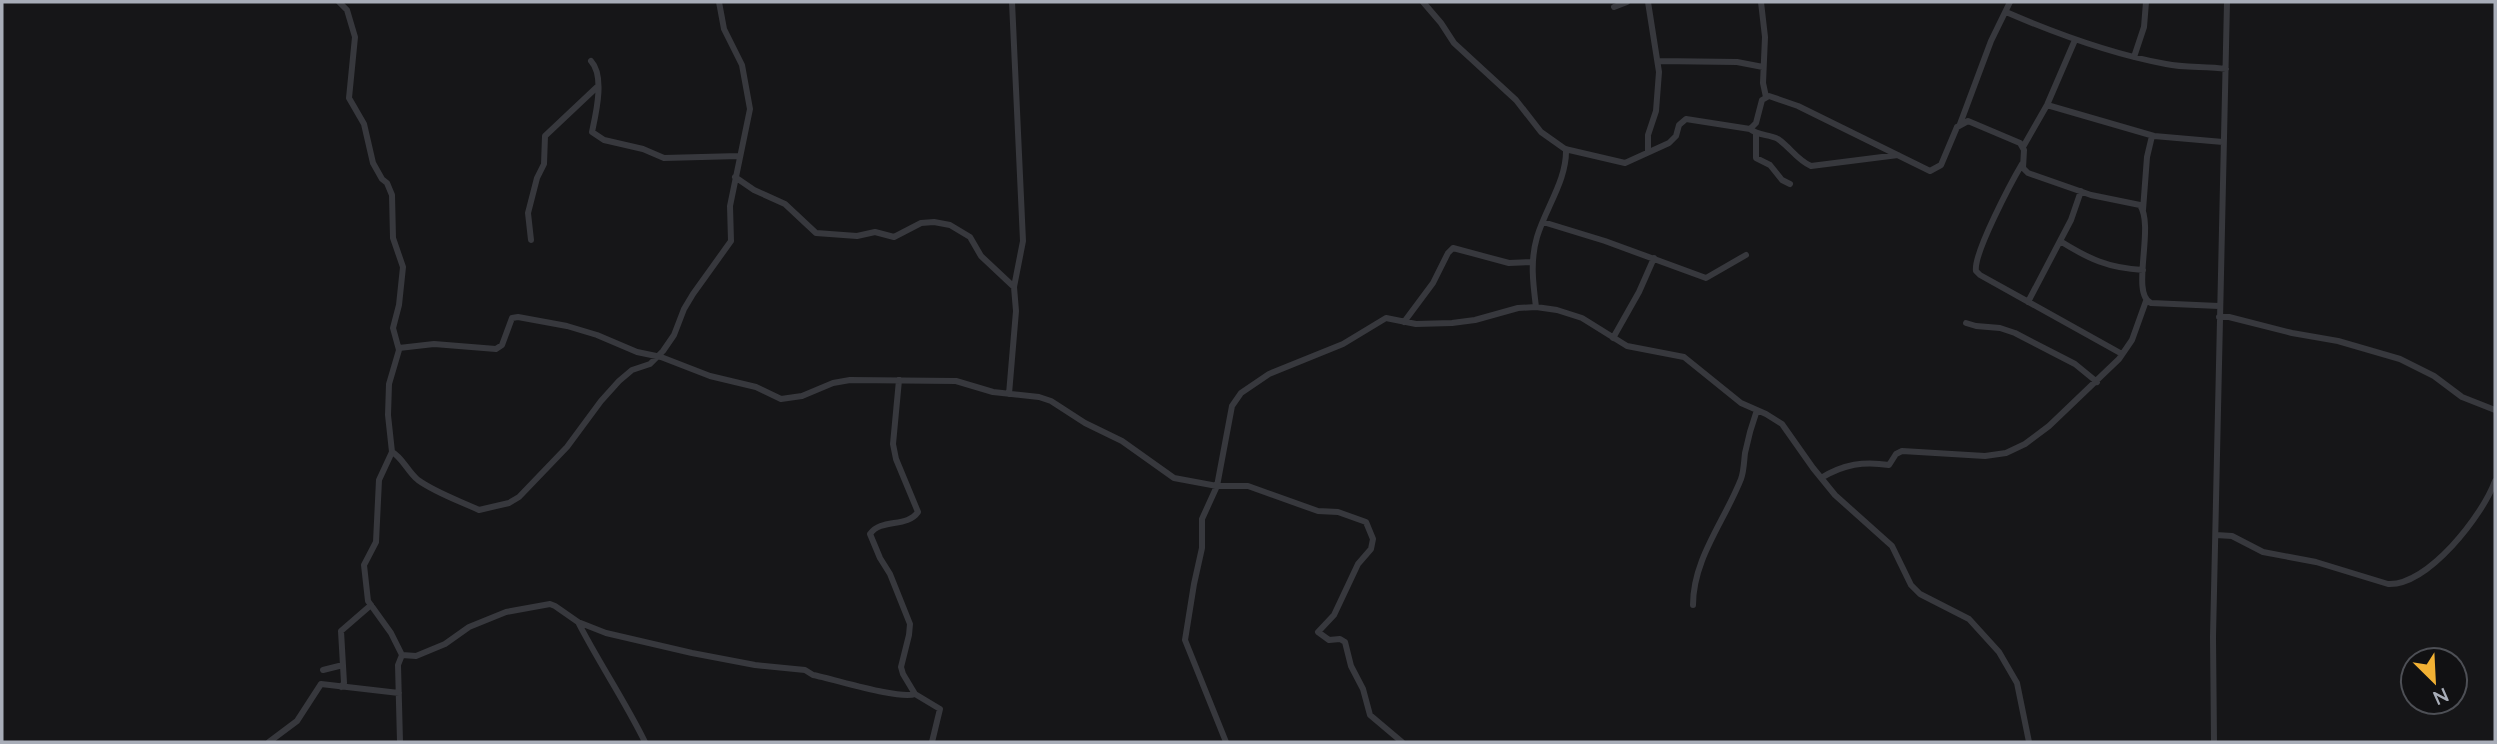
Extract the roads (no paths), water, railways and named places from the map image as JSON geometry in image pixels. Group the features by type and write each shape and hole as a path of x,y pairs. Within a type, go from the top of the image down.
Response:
{"street":[{"path":"339,2 347,10 355,37 349,99 364,124 373,163 392,195 393,238 403,267 393,328 399,348 388,384 392,452 379,480 376,542 364,565 370,605 391,633 402,655 398,665 400,742"},
{"path":"392,452 409,472 423,483 479,510 509,503 519,497 567,447 618,381 628,372 648,366 659,356 674,335 693,294 712,264 730,243 730,206 750,108 742,65 724,29 719,2"},
{"path":"1009,394 1016,311 1014,287 1023,241 1012,2"},
{"path":"1423,2 1454,43 1516,100 1541,132 1566,149 1623,163 1674,139 1679,125 1686,119 1776,138 1811,166 1898,155"},
{"path":"1614,6 1627,2"},
{"path":"1647,152 1648,135 1656,111 1658,61 1648,2"},
{"path":"1761,2 1765,37 1763,67 1766,97 1760,104 1753,131 1756,158 1770,165 1779,177 1790,184"},
{"path":"1766,97 1774,97 1798,107 1927,170 1938,168 1960,124 1991,41 2010,2"},
{"path":"2134,57 2144,27 2146,2"},
{"path":"2214,742 2219,306 2227,2"},
{"path":"2006,12 2075,40 2134,57 2169,65 2225,69"},
{"path":"2075,40 2047,105 2023,147 2022,164 1975,266 1980,275 2122,354"},
{"path":"591,61 598,74 597,106 592,132 604,140 643,149 664,158 740,156"},
{"path":"1658,61 1737,62 1763,67"},
{"path":"531,240 528,213 537,178 544,164 545,136 597,87"},
{"path":"2047,105 2152,136 2223,142"},
{"path":"1960,124 1968,121 1974,123 2023,147"},
{"path":"2152,136 2147,157 2143,210 2143,295 2146,301 2151,303 2219,306"},
{"path":"1536,307 1532,262 1543,222 1562,176 1566,149"},
{"path":"2022,164 2028,173 2111,201 2137,204 2143,210"},
{"path":"735,177 758,192 785,204 816,233 858,236 875,232 894,237 921,223 950,225 970,237 981,256 1014,287"},
{"path":"2028,302 2071,220 2081,191"},
{"path":"1543,222 1583,233 1707,278 1746,255"},
{"path":"2060,241 2100,263 2115,268 2143,270"},
{"path":"1404,322 1433,283 1453,248 1509,263 1532,262"},
{"path":"1613,338 1639,292 1654,258"},
{"path":"1821,478 1846,466 1860,463 1889,465 1896,454 1902,451 1978,456 2006,453 2033,439 2096,382 2122,354 2137,330 2146,301"},
{"path":"1226,742 1185,640 1202,548 1202,519 1217,486 1232,406 1241,393 1269,374 1343,344 1386,318 1404,322 1452,323 1475,320 1518,308 1536,307 1573,315 1627,346 1684,357 1731,396 1785,428 1821,478 1892,546 1917,592 1969,619 1988,639 2015,676 2029,742"},
{"path":"399,348 434,344 496,349 502,345 511,320 518,317 567,326 710,376 756,387 781,399 802,396 840,381 956,381 993,392 1039,397 1051,401 1085,423 1122,441 1174,478 1217,486 1248,486 1318,511 1338,512 1368,525 1373,539 1371,548 1359,564 1334,615 1318,632 1329,640 1340,639 1345,642 1370,715 1402,742"},
{"path":"2219,317 2338,341 2400,359 2434,376 2462,397 2495,410"},
{"path":"1966,323 2015,333 2075,364 2096,382"},
{"path":"899,380 893,444 896,459 918,512 912,519 876,527 870,534 890,573 908,619 909,635 901,670 915,694 940,709 932,742"},
{"path":"1693,606 1693,584 1741,478 1748,439 1757,410"},
{"path":"2216,534 2232,536 2263,552 2316,562 2388,584 2399,584 2420,573 2455,544 2484,504 2495,481"},
{"path":"341,687 344,683 341,631 370,605"},
{"path":"402,655 416,656 445,644 482,620 523,608 552,605 596,630 664,648 755,665 805,670 813,675 893,694 915,694"},
{"path":"578,622 600,664 620,692 645,742"},
{"path":"323,670 343,665"},
{"path":"269,742 297,721 317,687 323,684 399,693"}]}
